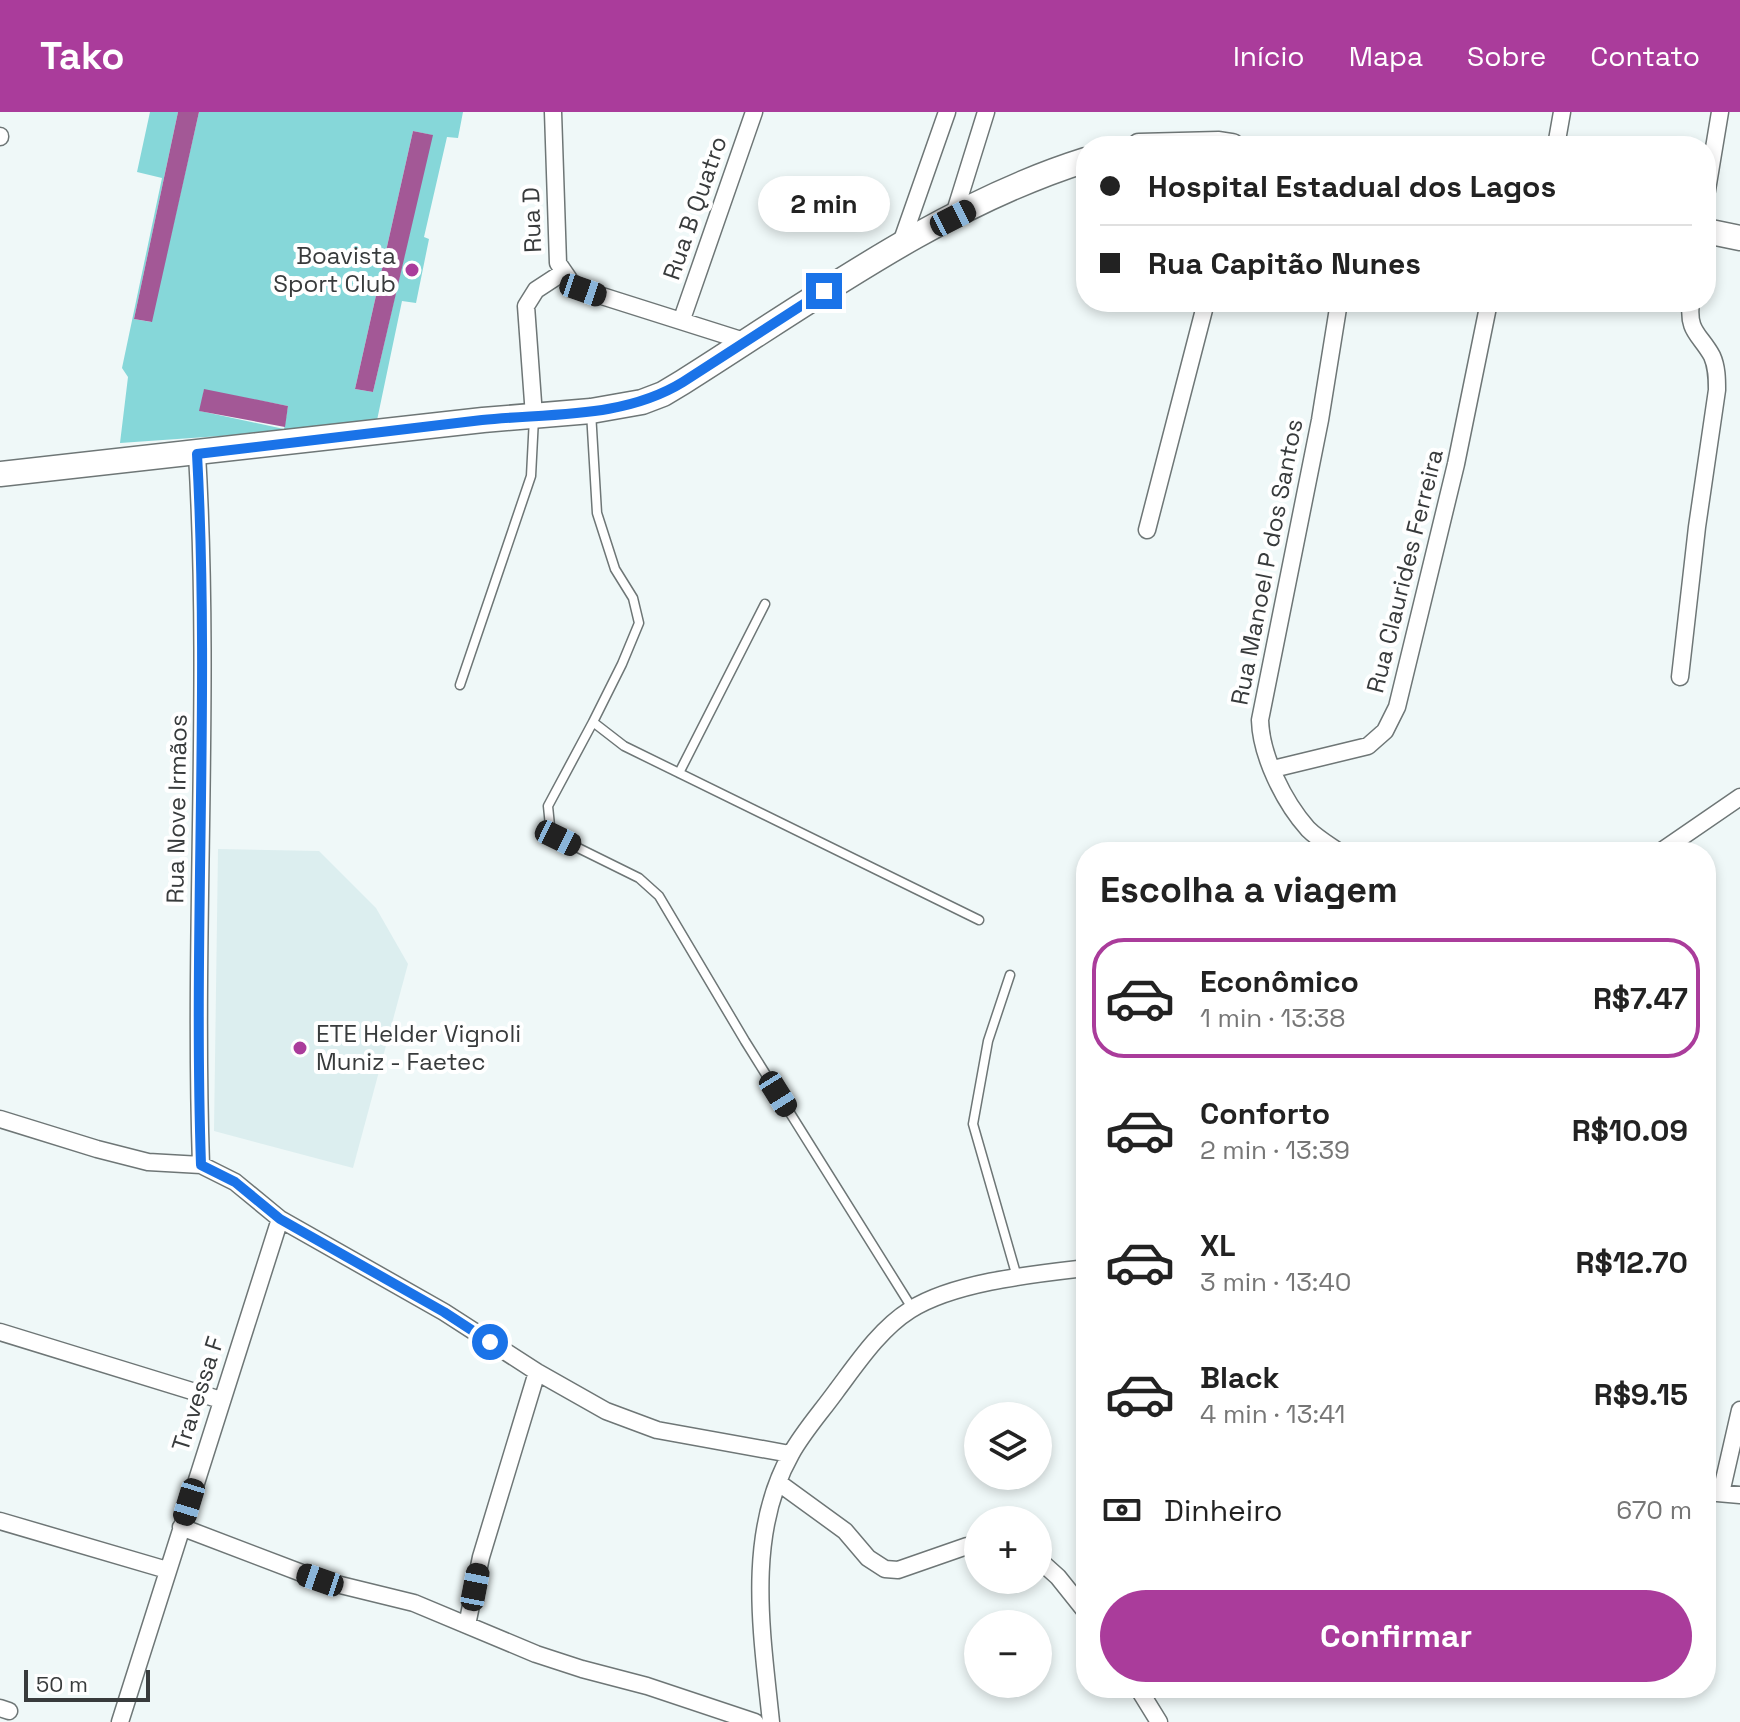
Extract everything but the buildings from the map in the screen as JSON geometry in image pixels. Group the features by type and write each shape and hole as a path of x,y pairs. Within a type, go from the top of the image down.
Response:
{"street":[{"name":"Rua D","path":"553,112 558,263 562,273 583,290 744,341"},
{"name":"Rua B Quatro","path":"682,319 754,112"},
{"path":"900,246 947,112"},
{"path":"953,218 986,112"},
{"path":"1558,136 1562,112"},
{"path":"1716,136 1720,112"},
{"path":"0,474 591,411 642,402 663,394 900,246 1055,169 1076,163"},
{"path":"1716,233 1740,238"},
{"path":"534,416 526,306 536,290 562,273"},
{"path":"1147,530 1203,312"},
{"name":"Rua Manoel P dos Santos","path":"1325,842 1311,832 1282,791 1260,738 1261,708 1312,465 1337,312"},
{"name":"Rua Claurides Ferreira","path":"1273,769 1368,746 1385,731 1397,707 1456,464 1487,312"},
{"path":"1680,677 1717,390 1717,371 1712,356 1691,326 1691,312"},
{"name":"Rua Nove Irmãos","path":"197,454 203,601 198,1076 201,1165"},
{"path":"1675,842 1740,797"},
{"path":"0,1119 148,1162 201,1165 235,1182 280,1219 444,1312 537,1372 606,1411 657,1430 790,1454"},
{"name":"Travessa F","path":"120,1722 280,1219"},
{"path":"771,1722 764,1658 761,1552 768,1515 790,1454 862,1357 893,1323 912,1308 956,1290 1017,1277 1076,1269"},
{"path":"0,1332 221,1400"},
{"path":"467,1625 481,1557 537,1372"},
{"path":"1716,1486 1740,1410"},
{"path":"779,1483 845,1531 868,1558 885,1569 898,1570 964,1547"},
{"path":"1716,1492 1740,1495"},
{"path":"0,1521 167,1570"},
{"path":"181,1527 320,1580 414,1603 570,1666 647,1686 755,1722"},
{"path":"1052,1572 1076,1600"},
{"path":"1144,1698 1159,1722"}],"lane":[{"path":"591,411 597,513 615,569 633,598 639,623 622,664 548,806 550,826 558,838 639,878 659,896 753,1054 912,1308"},
{"path":"460,685 531,476 534,416"},
{"path":"679,773 765,604"},
{"path":"593,722 624,746 979,920"},
{"path":"1010,975 988,1041 973,1124 1017,1277"}],"shaded area":[{"path":"150,112 178,112 134,319 151,322 199,112 463,112 458,138 447,137 424,237 429,239 416,303 402,301 376,425 120,443 128,377 122,368 162,178 137,172","holes":["413,131 432,135 373,392 355,389","204,390 288,406 284,429 200,411"]},
{"name":"ETE Helder Vignoli Muniz - Faetec","path":"218,849 319,851 376,908 408,964 353,1168 214,1131"}],"place":[{"name":"Boavista Sport Club","path":"412,270"},
{"name":"ETE Helder Vignoli Muniz - Faetec","path":"300,1048"}],"route":[{"path":"490,1342 444,1312 280,1219 235,1182 201,1165 198,1076 203,601 197,454 483,420 591,411 642,402 683,382 824,291"}]}
